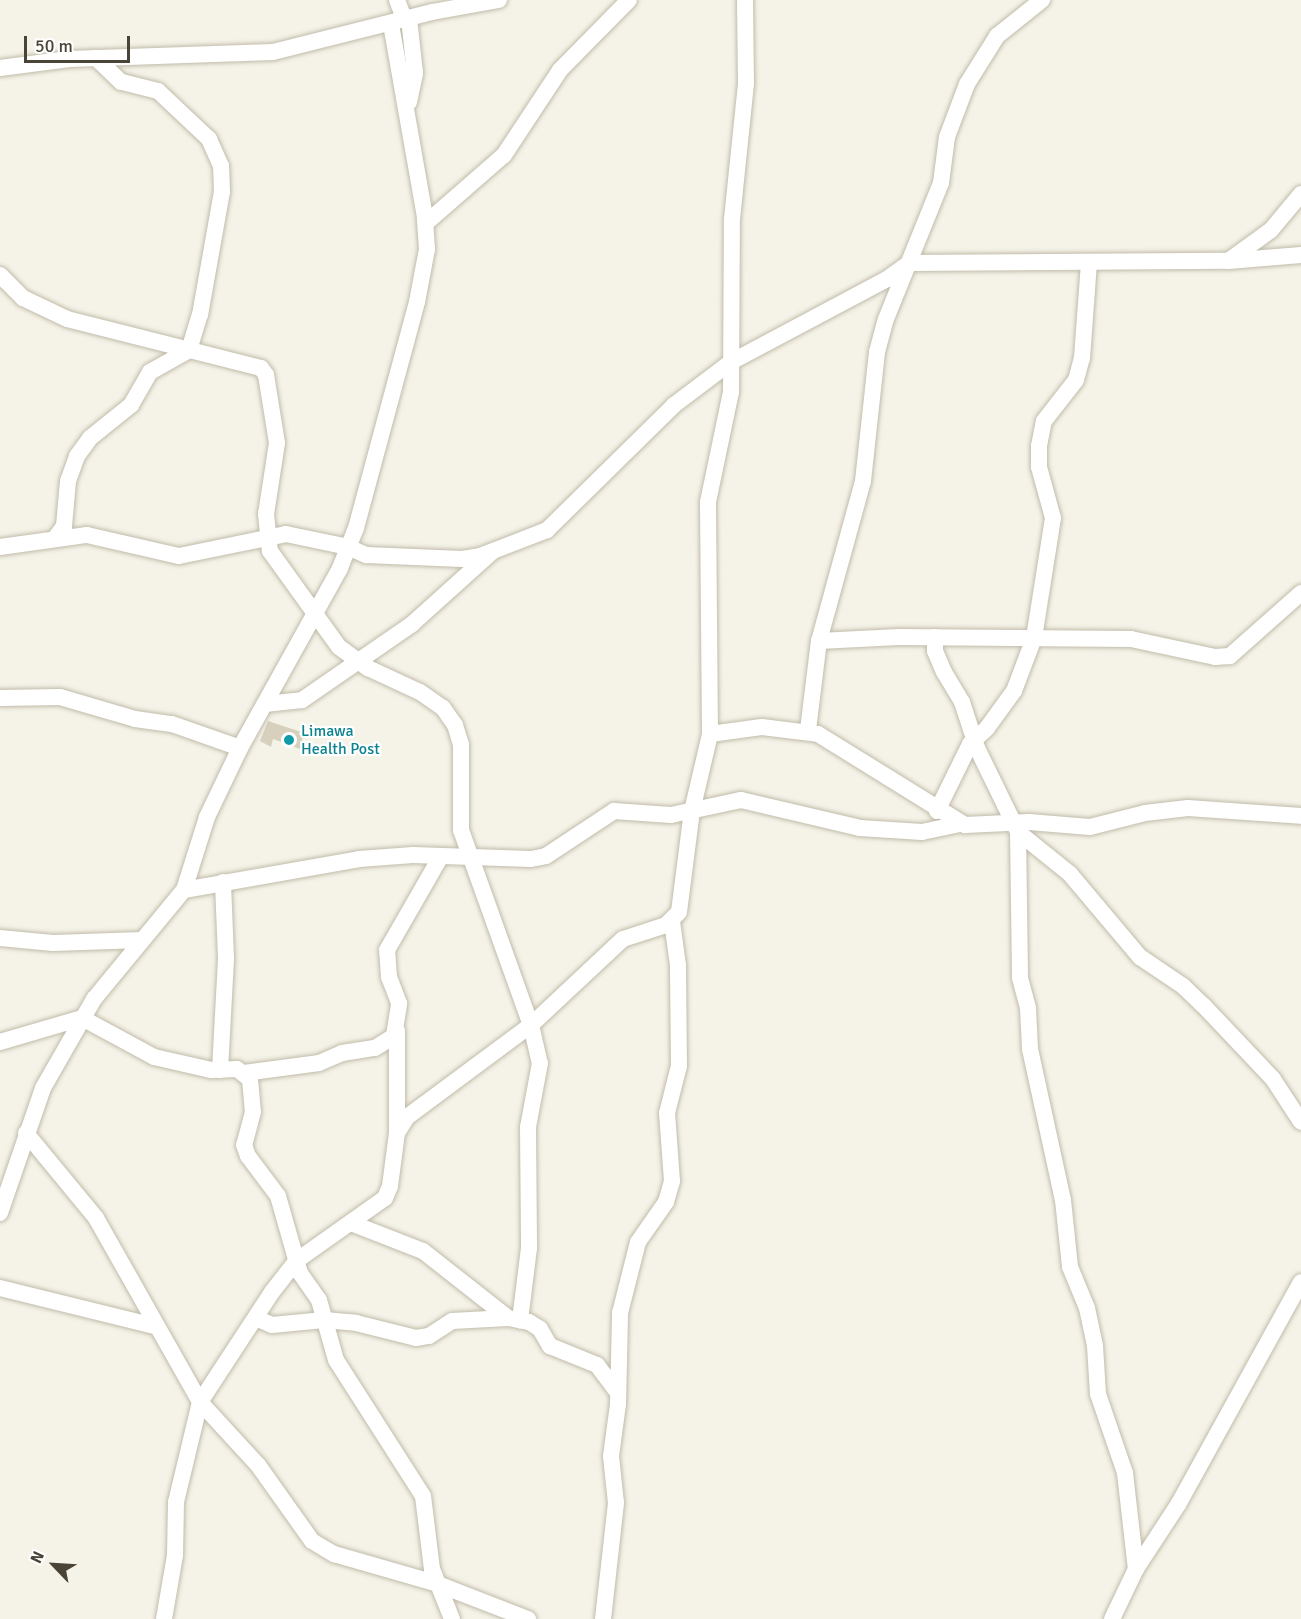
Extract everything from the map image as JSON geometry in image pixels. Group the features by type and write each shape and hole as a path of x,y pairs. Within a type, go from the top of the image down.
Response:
{"street":[{"path":"0,1213 43,1089 82,1018 184,890 207,817 240,748 340,568 348,547 417,302 427,249 426,223 407,106 402,22 397,0"},
{"path":"0,68 96,58 273,52 499,0"},
{"path":"426,223 504,155 572,56 629,0"},
{"path":"397,1133 407,1117 531,1025 622,939 672,922 679,912 692,811 710,734 708,502 724,436 731,362 732,219 746,83 745,0"},
{"path":"808,730 819,641 863,481 878,352 897,286 909,263 941,183 948,137 967,84 997,36 1042,0"},
{"path":"56,537 64,526 68,481 77,456 90,438 131,405 150,372 189,350 216,232 222,192 221,166 209,139 158,91 121,82 96,58"},
{"path":"1228,261 1271,230 1301,194"},
{"path":"0,547 56,537 101,536 179,556 266,538 304,536 348,547 366,555 462,559 535,538 547,530 674,405 731,362 887,279 909,263 1228,261 1301,255"},
{"path":"937,811 974,740 1014,691 1034,638 1053,518 1040,467 1039,446 1044,421 1076,380 1082,358 1089,263"},
{"path":"0,275 23,298 67,319 189,350 256,364 266,375 277,443 266,538 290,583 339,647 357,661 420,692 443,708 455,725 461,745 461,830 531,1025 540,1063 528,1127 529,1248 514,1319"},
{"path":"265,704 302,700 412,624 496,548"},
{"path":"340,568 366,555"},
{"path":"819,641 935,637 1143,640 1205,655 1230,657 1301,592"},
{"path":"935,637 935,651 962,702 974,740 1016,827 1070,874 1140,957 1183,986 1203,1005 1273,1079 1301,1122"},
{"path":"0,698 60,697 135,719 172,724 240,748"},
{"path":"710,734 762,727 808,730 837,742 937,811 961,824 981,827 1090,828 1145,813 1188,808 1301,816"},
{"path":"184,890 359,859 546,856 614,811 671,814 741,800 860,828 922,832 961,824"},
{"path":"1016,827 1020,978 1028,1008 1030,1049 1062,1200 1070,1267 1088,1308 1095,1346 1098,1394 1125,1473 1136,1569"},
{"path":"164,1619 176,1555 176,1502 200,1402 297,1261 385,1197 390,1186 397,1133 399,1003 389,977 387,950 441,856"},
{"path":"220,1070 225,958 223,882"},
{"path":"603,1619 615,1513 611,1456 618,1392 617,1333 638,1242 666,1202 672,1181 667,1113 679,1066 678,965 672,922"},
{"path":"0,938 53,943 142,940"},
{"path":"0,1042 82,1018 154,1057 220,1070 231,1068 244,1073 319,1063 342,1053 367,1051 387,1042 397,1031"},
{"path":"244,1073 253,1098 244,1145 278,1196 297,1261 319,1300 336,1360 357,1398 384,1432 423,1496 432,1569 452,1619"},
{"path":"27,1133 96,1218 200,1402 258,1465 312,1541 334,1554 437,1584 528,1619"},
{"path":"351,1223 423,1251 514,1319 540,1329 550,1346 597,1365 618,1392"},
{"path":"1112,1619 1136,1569 1179,1503 1301,1282"},
{"path":"0,1288 155,1326"},
{"path":"256,1318 272,1325 324,1320 357,1323 416,1338 429,1336 452,1321 514,1319"}],"building":[{"name":"Limawa Health Post","path":"268,721 304,733 300,749 273,739 271,747 260,741"}],"place":[{"name":"Limawa Health Post","path":"289,740"}]}
